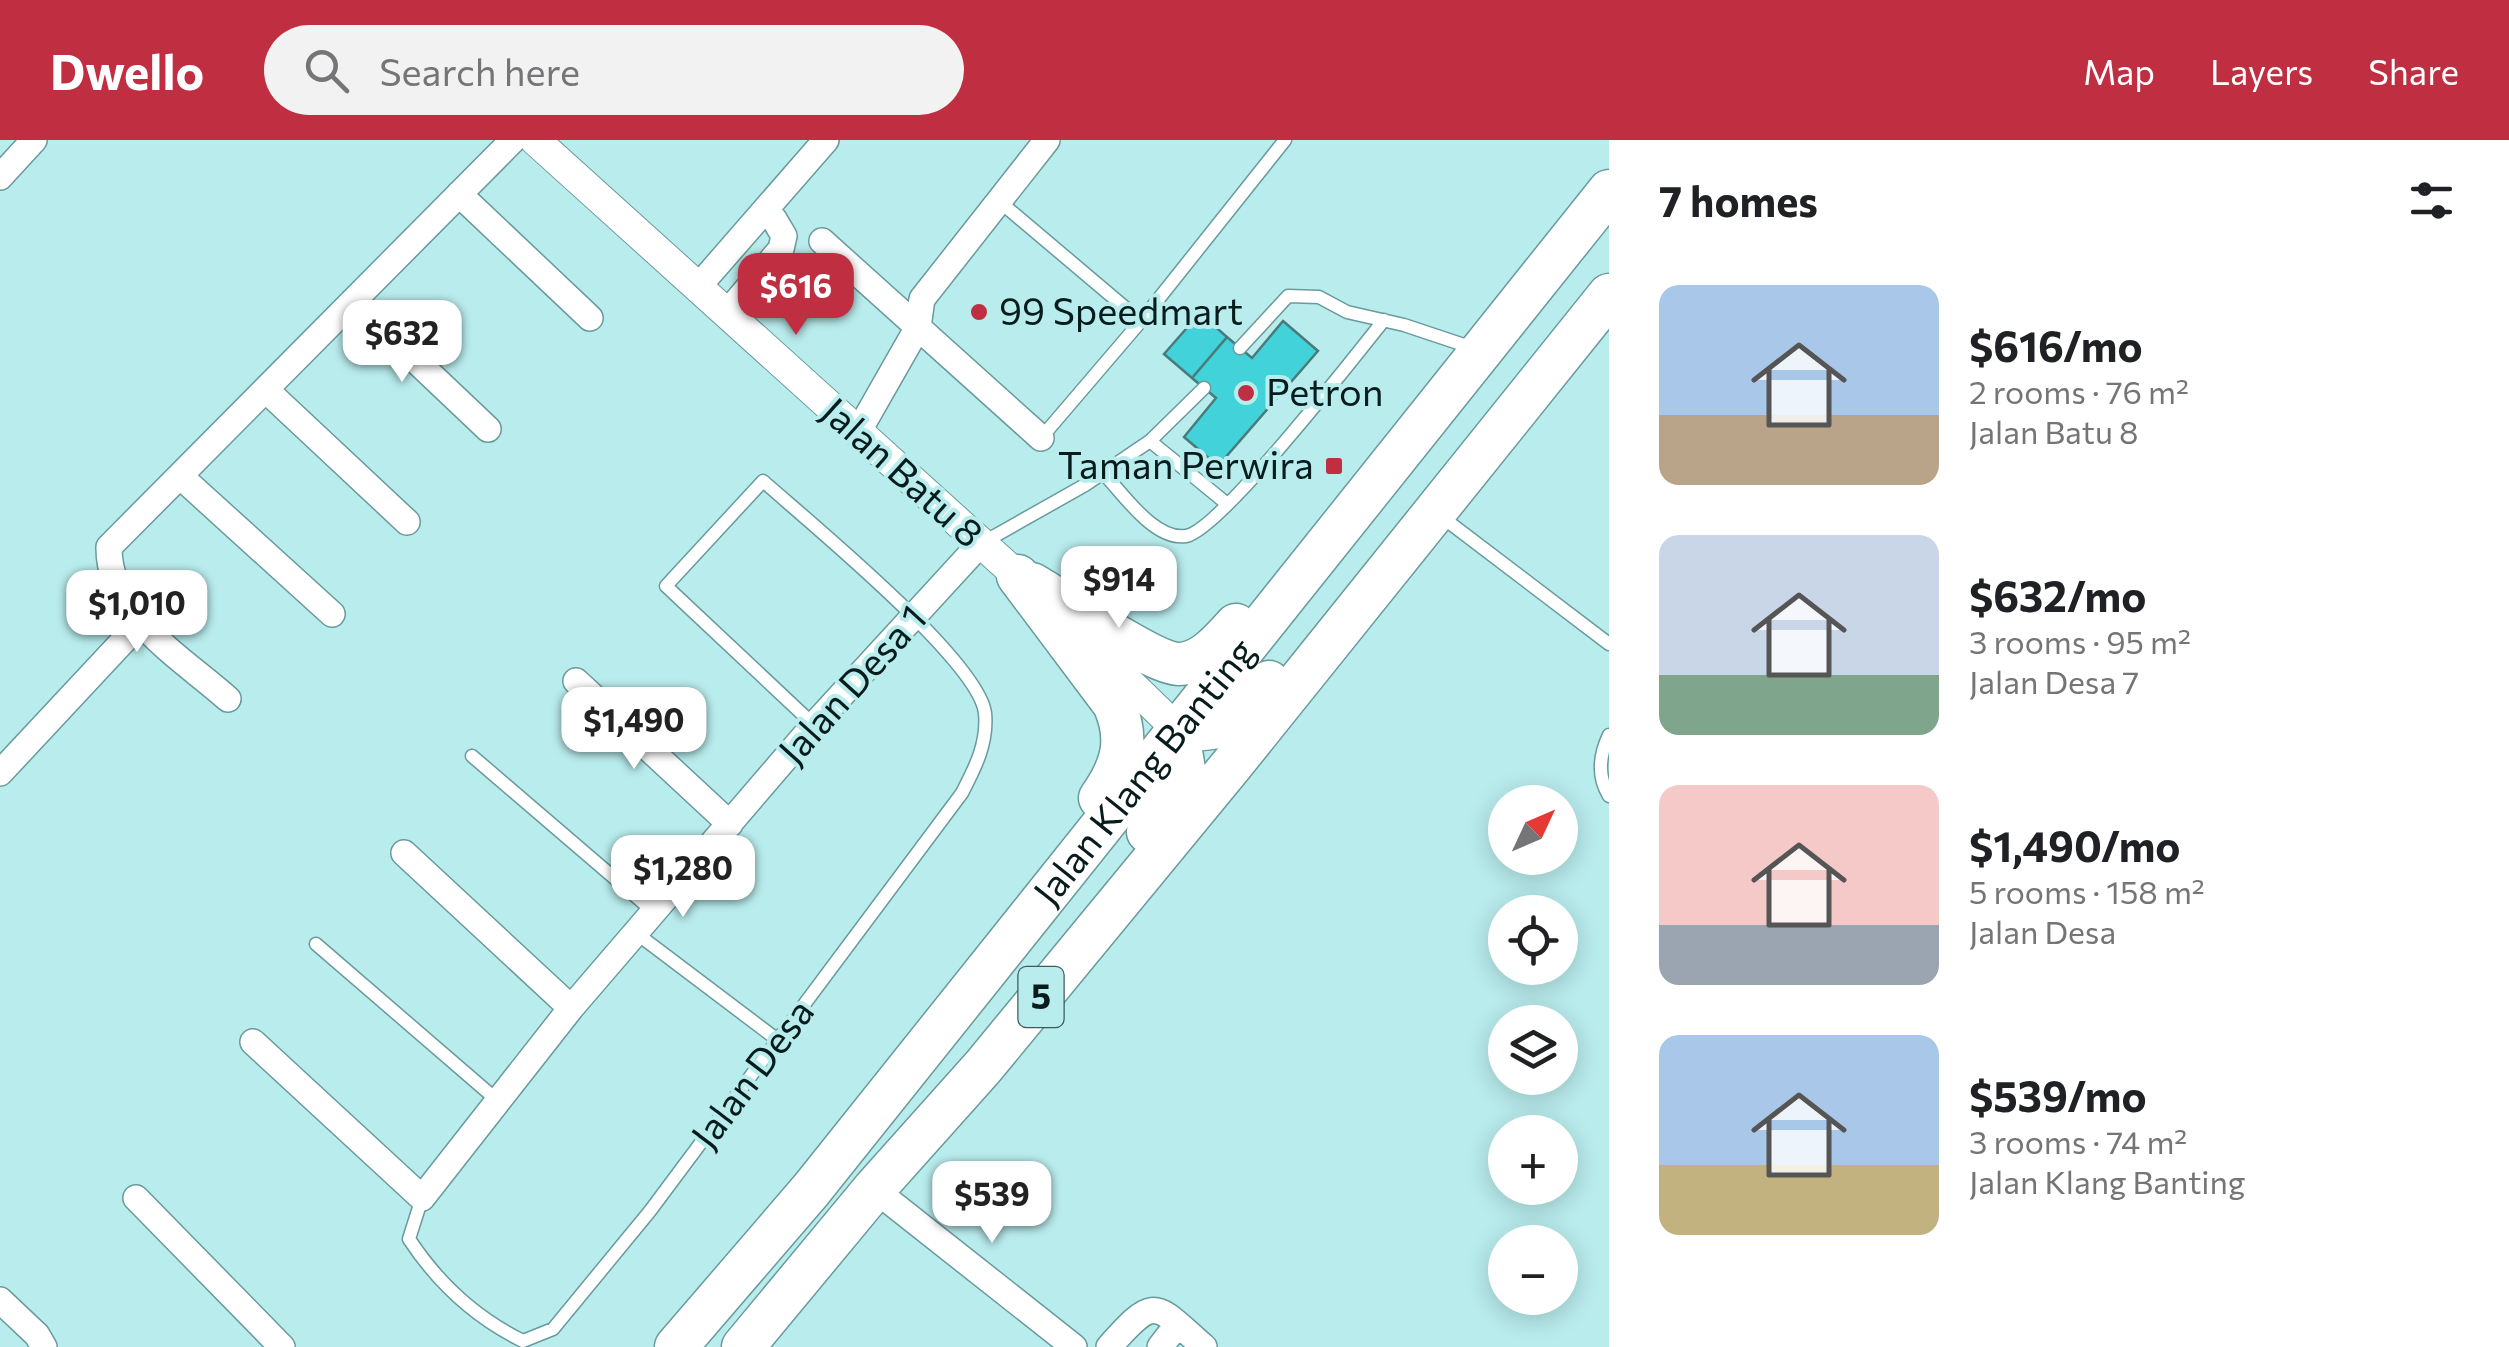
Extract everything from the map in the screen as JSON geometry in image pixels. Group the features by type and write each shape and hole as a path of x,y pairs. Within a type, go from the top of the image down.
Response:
{"highway":[{"name":"Jalan Klang Banting","path":"676,1347 811,1190 1609,191"},
{"name":"Jalan Klang Banting","path":"743,1347 874,1189 983,1067 1602,312"},
{"path":"1018,576 1149,655 1177,664 1198,659 1215,648 1412,436"},
{"path":"924,1048 1109,786 1121,763 1122,722 1114,704 1018,576"},
{"path":"983,1067 1036,973 1169,806 1184,769 1178,729 1212,730 1240,717 1302,644 1332,641"}],"street":[{"path":"0,176 34,140"},
{"path":"228,699 141,622 118,592 109,567 110,547 513,140"},
{"name":"Jalan Batu 8","path":"535,140 1018,576 1178,729"},
{"path":"698,288 826,140"},
{"path":"857,434 918,327 922,299 1046,140"},
{"path":"459,194 590,318"},
{"path":"726,314 781,249 784,236 764,213"},
{"path":"822,241 1041,438"},
{"path":"353,301 488,429"},
{"path":"266,390 408,522"},
{"path":"180,476 332,614"},
{"name":"Jalan Desa 1","path":"422,1198 571,1008 814,725 982,544"},
{"path":"0,773 141,622"},
{"path":"576,681 730,824"},
{"path":"404,854 571,1008"},
{"path":"253,1042 422,1198"},
{"path":"874,1189 1074,1347"},
{"path":"136,1198 282,1347"},
{"path":"0,1300 38,1335 44,1347"},
{"path":"1109,1347 1148,1309 1164,1312 1204,1347"},
{"path":"1160,1347 1178,1324"}],"lane":[{"path":"1041,438 1141,321 1285,140"},
{"path":"999,201 1141,321"},
{"path":"1240,348 1288,296 1319,296 1347,312 1481,351"},
{"path":"1103,473 1161,531 1186,536 1200,530 1259,472 1384,320"},
{"path":"982,544 1150,441 1204,388"},
{"path":"1150,441 1226,502"},
{"name":"Jalan Desa","path":"422,1198 410,1239 432,1273 496,1328 523,1342 554,1328 650,1211 779,1040 962,793 979,760 985,708 963,674 915,616 764,481 666,586 814,725"},
{"path":"1436,512 1609,644"},
{"path":"1609,735 1601,752 1601,782 1609,796"},
{"path":"472,756 654,912"},
{"path":"636,933 779,1040"},
{"path":"316,944 498,1101"}],"building":[{"path":"1200,313 1227,337 1192,378 1164,354"},
{"name":"Petron","path":"1283,321 1318,351 1218,466 1184,437 1216,398 1192,378 1227,337 1252,358"}],"place":[{"name":"99 Speedmart","path":"979,312"},
{"name":"Petron","path":"1246,393"},
{"name":"Taman Perwira","path":"1334,466"}]}
